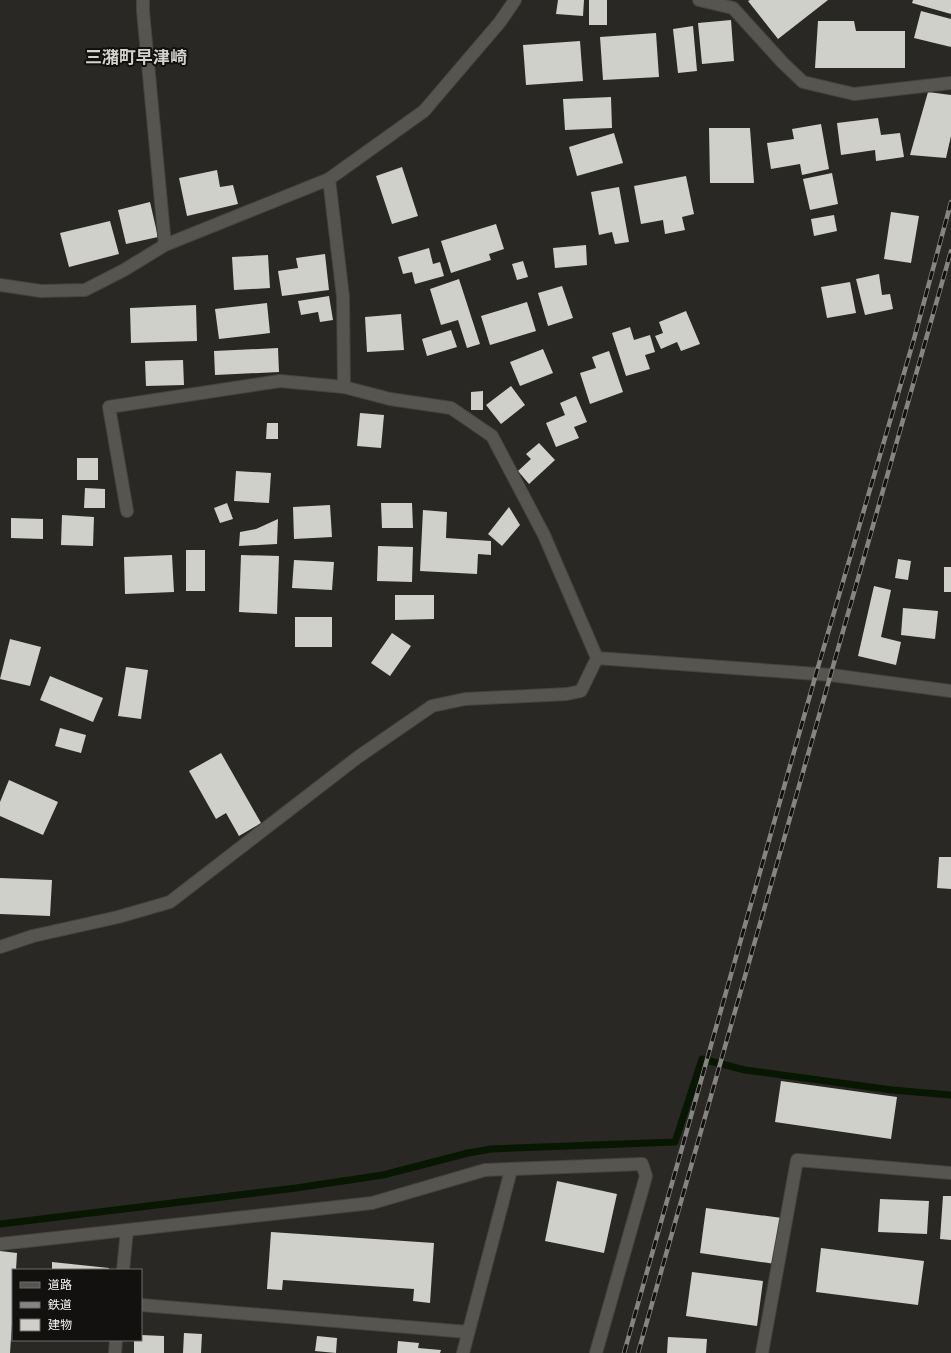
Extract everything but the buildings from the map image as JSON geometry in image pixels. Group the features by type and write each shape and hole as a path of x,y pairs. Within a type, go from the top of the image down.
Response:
{"street":[{"path":"143,0 165,245"},
{"path":"0,285 41,291 85,290 124,270 165,245 329,179 424,111 500,22 515,0"},
{"path":"699,0 733,8 783,63 803,82 854,94 951,83"},
{"path":"329,179 343,297 344,387"},
{"path":"0,947 33,936 118,918 170,902 358,757 432,706 465,699 567,694 581,690 597,658 544,535 492,436 451,408 390,399 344,387 280,381 109,407 127,511"},
{"path":"597,658 831,675 951,691"},
{"path":"762,1353 797,1160 951,1173"},
{"path":"0,1244 372,1203 486,1170 642,1164 646,1176 596,1353"},
{"path":"463,1353 512,1170"},
{"path":"123,1269 126,1230"},
{"path":"142,1305 468,1332"},
{"path":"114,1353 116,1341"}],"waterway":[{"path":"0,1224 296,1188 383,1175 468,1153 491,1149 675,1142 702,1059 745,1070 892,1090 951,1095"}],"railway":[{"path":"624,1353 816,674 914,339 951,202"},
{"path":"638,1353 951,251"}],"district":[{"name":"三潴町早津崎","path":"136,57"}]}
